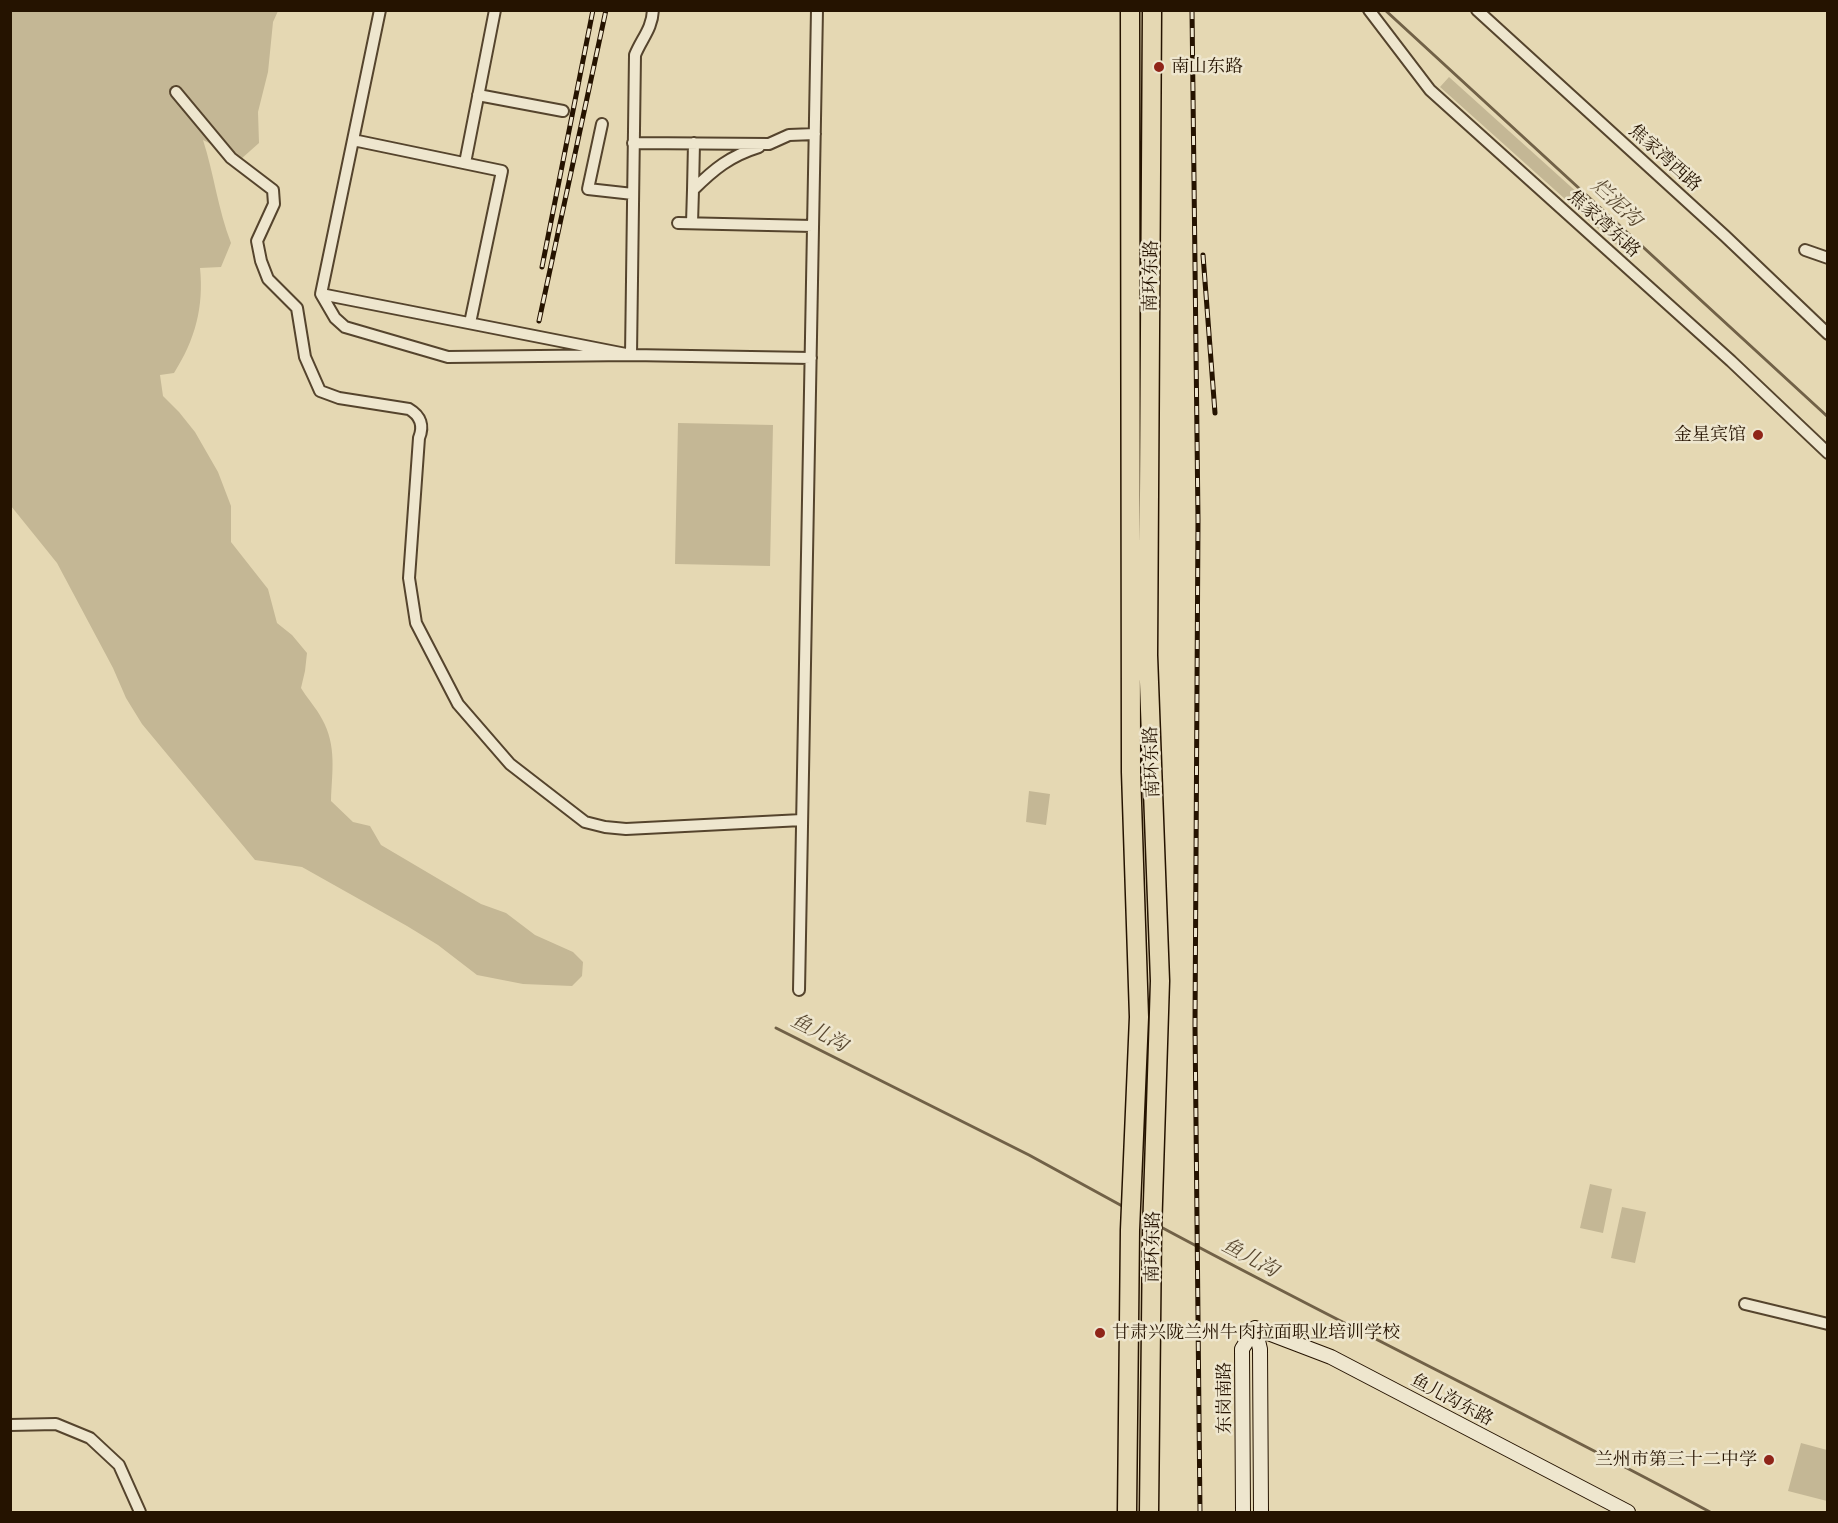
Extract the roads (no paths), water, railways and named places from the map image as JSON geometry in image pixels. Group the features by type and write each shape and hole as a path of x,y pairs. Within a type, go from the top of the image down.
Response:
{"highway":[{"name":"南环东路","path":"1127,1512 1131,1221 1139,1017 1131,772 1130,10"},
{"name":"南环东路","path":"1149,1512 1152,1233 1160,981 1148,655 1152,10"},
{"path":"1138,981 1160,981"}],"street":[{"path":"380,10 321,294 334,318 345,327 448,357 631,355 811,358"},
{"path":"465,163 495,10"},
{"path":"631,355 635,55 651,26 653,10"},
{"path":"799,990 817,10"},
{"name":"焦家湾东路","path":"1369,10 1430,90 1731,361 1827,453"},
{"name":"焦家湾西路","path":"1477,10 1725,236 1827,334"},
{"path":"176,93 231,158 273,190 274,204 256,241 268,279 297,308 305,357 320,391 339,398 409,410 414,412 421,421 409,578 416,623 458,705 510,764 585,822 626,829 802,820"},
{"path":"478,95 563,111"},
{"path":"602,124 588,189 633,194"},
{"path":"693,190 715,169 740,153 789,135 815,134"},
{"path":"353,140 502,171 470,323"},
{"path":"633,143 769,144"},
{"path":"692,223 694,143"},
{"path":"678,223 813,226"},
{"path":"1805,250 1827,258"},
{"path":"321,294 631,355"},
{"path":"1745,1304 1827,1324"},
{"name":"东岗南路","path":"1243,1512 1242,1349 1255,1328"},
{"name":"东岗南路","path":"1255,1328 1260,1349 1261,1512"},
{"name":"鱼儿沟东路","path":"1255,1328 1331,1357 1628,1512"},
{"path":"10,1425 56,1424 90,1437 119,1465 141,1512"}],"waterway":[{"name":"烂泥沟","path":"1385,10 1828,417"},
{"name":"鱼儿沟","path":"776,1028 1029,1155 1124,1207"},
{"name":"鱼儿沟","path":"1159,1226 1710,1512"}],"railway":[{"path":"542,267 593,10"},
{"path":"539,321 606,10"},
{"path":"1192,10 1198,520 1195,1025 1200,1512"},
{"path":"1203,255 1215,413"}],"place":[{"name":"南山东路","path":"1159,67"},
{"name":"金星宾馆","path":"1758,435"},
{"name":"甘肃兴陇兰州牛肉拉面职业培训学校","path":"1100,1333"},
{"name":"兰州市第三十二中学","path":"1769,1460"}]}
